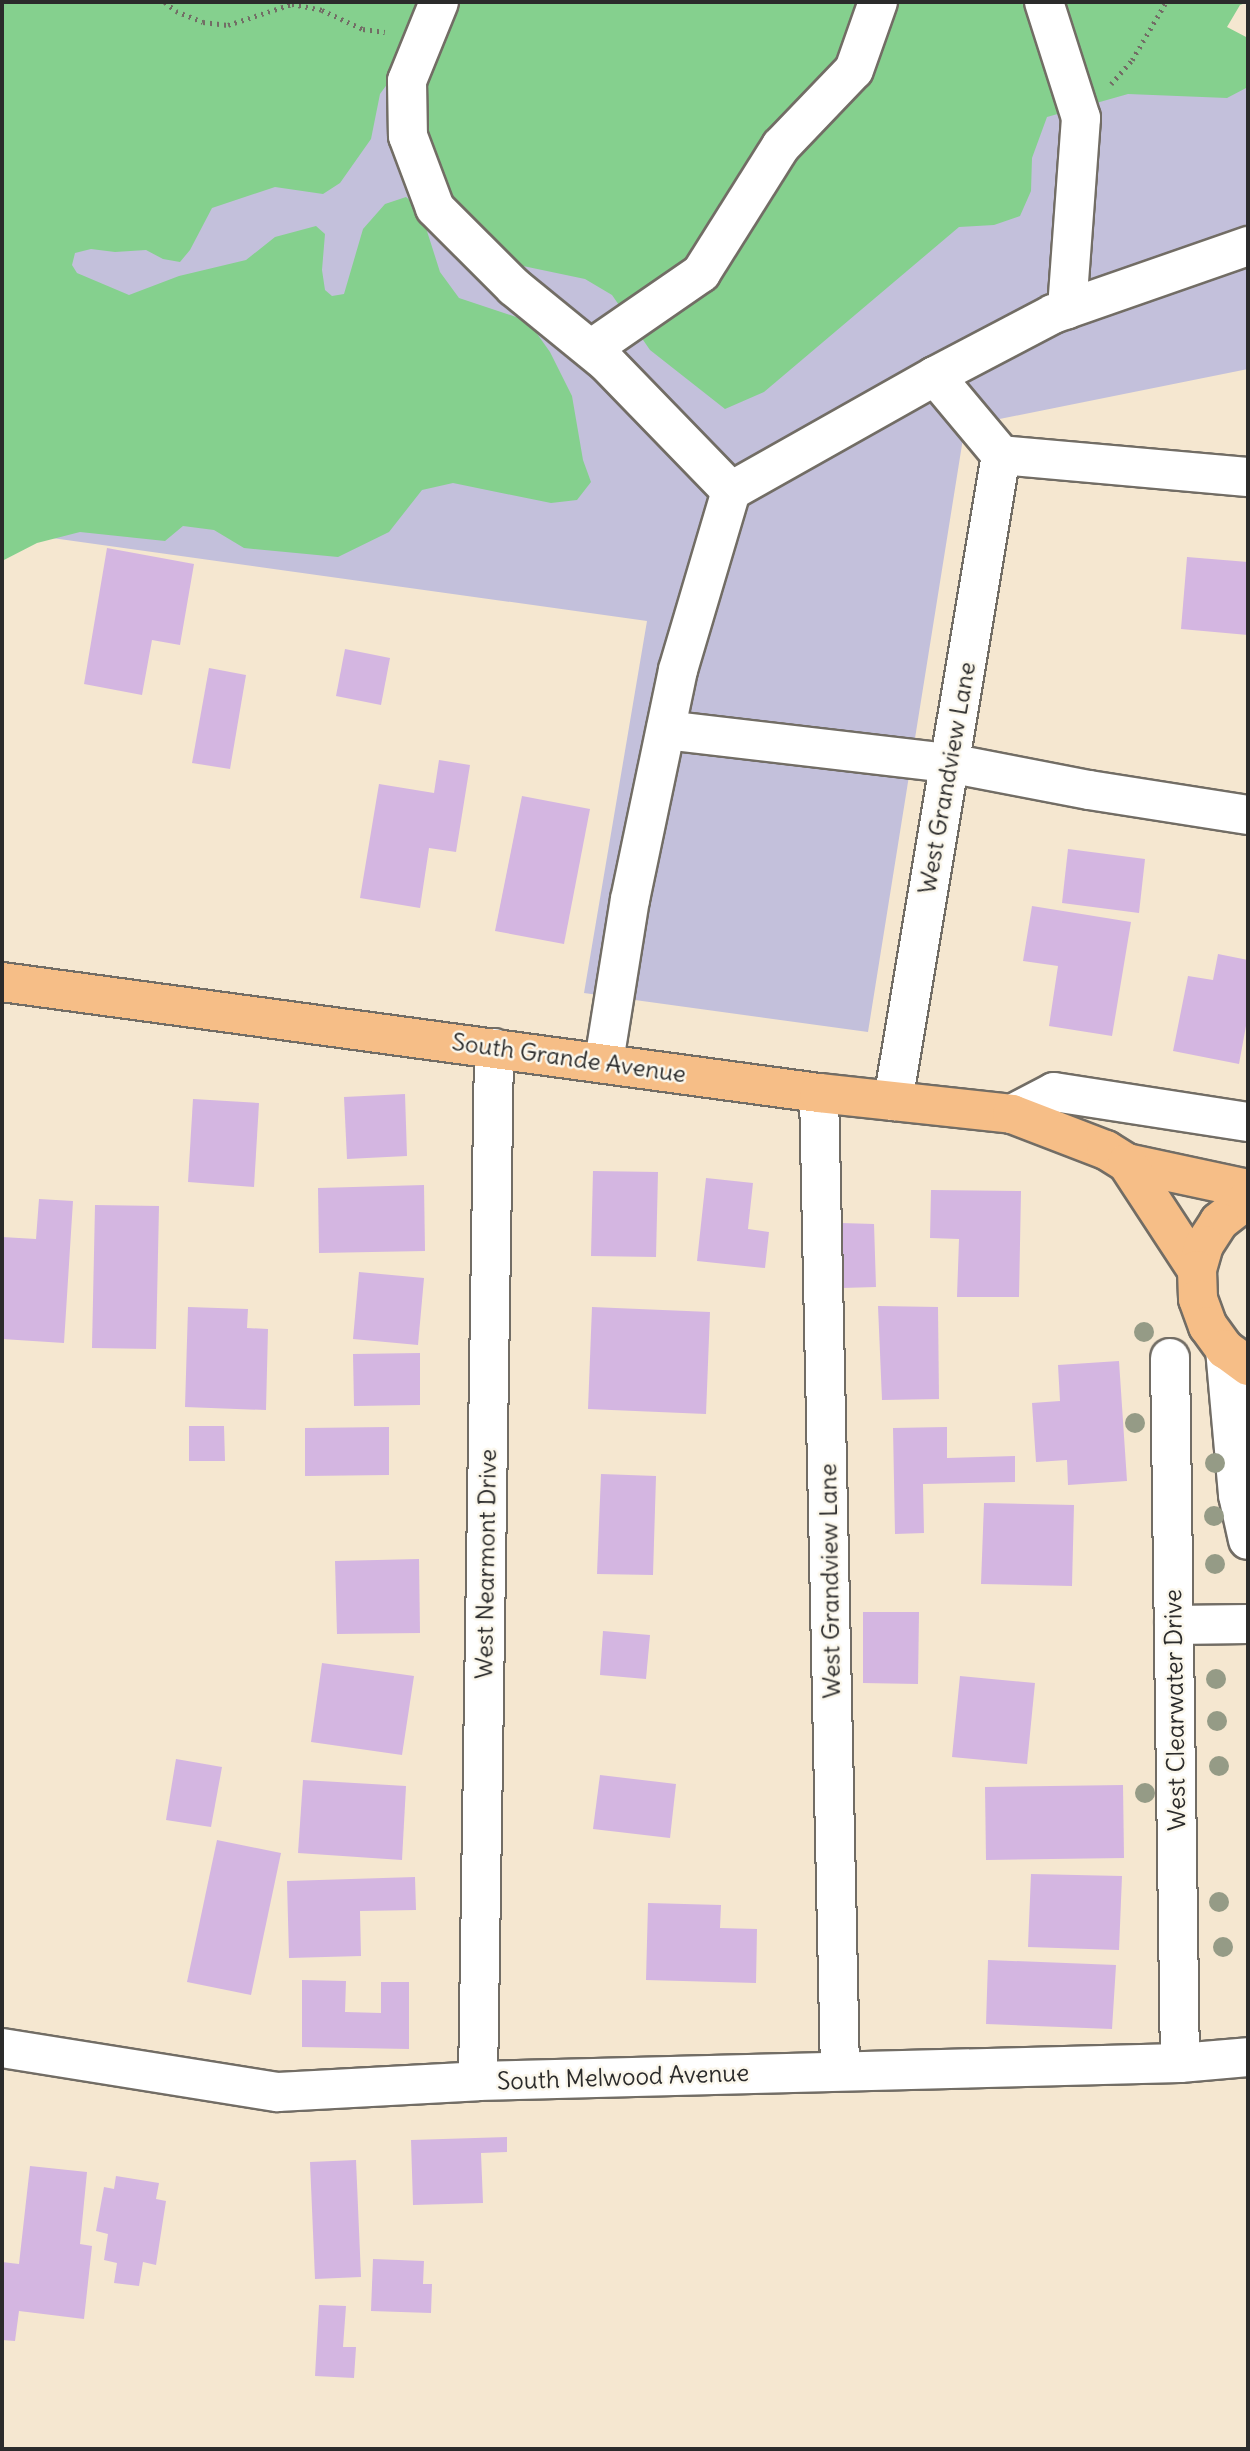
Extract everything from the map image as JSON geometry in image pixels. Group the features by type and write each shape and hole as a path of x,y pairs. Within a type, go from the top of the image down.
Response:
{"main road":[{"name":"South Grande Avenue","path":"2,982 819,1093 1012,1114 1106,1150 1127,1163 1248,1189"},
{"name":"South Grande Avenue","path":"1127,1163 1197,1270"},
{"path":"1236,1357 1204,1317 1198,1299 1197,1270 1204,1244 1219,1222 1248,1199"}],"street":[{"path":"439,2 407,81 408,136 435,208 513,287 591,349 731,491"},
{"path":"591,349 701,273 781,146 854,70 878,2"},
{"path":"1044,2 1081,118 1067,309"},
{"path":"604,1062 630,899 678,670 731,491 935,376 1067,309 1248,246"},
{"path":"935,376 1001,455 1248,477"},
{"name":"West Grandview Lane","path":"893,1101 1001,455"},
{"path":"666,730 949,763 1113,794 1248,815"},
{"name":"West Nearmont Drive","path":"478,2081 494,1048"},
{"path":"1012,1114 1054,1092 1248,1122"},
{"name":"West Grandview Lane","path":"819,1093 841,2070"},
{"path":"1236,1357 1238,1495 1248,1539"},
{"name":"West Clearwater Drive","path":"1170,1358 1180,2063"},
{"path":"1174,1625 1248,1624"},
{"name":"South Melwood Avenue","path":"2,2048 278,2092 478,2081 1180,2063 1248,2057"}],"path":[{"path":"166,2 176,11 203,22 228,25 292,4 322,10 363,29 424,38"},
{"path":"1081,118 1132,60 1166,2"}],"shaded area":[{"path":"2,2 1171,2 1248,51 1248,369 965,426 868,1032 584,993 647,621 2,531"}],"green space":[{"path":"2,2 423,2 399,68 380,94 371,139 340,183 323,194 275,187 212,208 190,250 180,262 163,259 146,250 115,252 91,249 75,253 72,265 77,273 129,295 179,276 246,260 275,237 316,226 325,234 322,270 325,290 332,296 344,294 363,229 385,204 406,197 420,209 440,272 459,298 528,321 550,352 572,396 583,460 591,482 577,500 551,503 453,483 422,490 389,532 338,557 244,548 214,530 183,526 165,541 80,532 37,543 2,561"},
{"path":"461,2 1248,2 1240,5 1227,27 1248,38 1248,87 1227,98 1128,94 1047,117 1032,158 1031,191 1020,216 994,225 959,227 764,392 725,409 650,350 612,295 585,279 523,266 468,224 438,172 422,106 436,57"}],"building":[{"path":"107,548 194,564 180,645 152,640 142,695 84,684"},
{"path":"1187,557 1248,562 1248,635 1181,629"},
{"path":"345,649 390,658 381,705 336,696"},
{"path":"209,668 246,675 230,769 192,763"},
{"path":"439,760 470,765 456,852 429,848 420,908 360,898 379,784 434,793"},
{"path":"522,796 590,809 564,944 495,931"},
{"path":"1068,849 1145,859 1139,913 1062,903"},
{"path":"1032,906 1131,922 1112,1036 1049,1026 1058,966 1023,961"},
{"path":"1218,954 1248,960 1248,1015 1239,1064 1173,1051 1188,976 1213,980"},
{"path":"405,1094 407,1156 347,1159 344,1097"},
{"path":"193,1099 259,1103 254,1187 188,1182"},
{"path":"593,1171 658,1172 656,1257 591,1256"},
{"path":"706,1178 753,1183 748,1229 769,1232 765,1268 697,1261"},
{"path":"424,1185 425,1251 319,1253 318,1188"},
{"path":"931,1190 1021,1191 1019,1297 957,1297 959,1239 930,1238"},
{"path":"39,1199 73,1201 64,1343 2,1339 2,1237 36,1239"},
{"path":"95,1205 159,1206 156,1349 92,1348"},
{"path":"841,1223 874,1224 876,1287 842,1288"},
{"path":"359,1272 424,1278 418,1345 353,1339"},
{"path":"878,1306 938,1307 939,1399 882,1400"},
{"path":"188,1307 248,1309 247,1328 268,1329 266,1410 185,1407"},
{"path":"592,1307 710,1312 706,1414 588,1409"},
{"path":"420,1353 420,1405 354,1406 353,1354"},
{"path":"1119,1361 1127,1481 1068,1485 1067,1460 1036,1462 1032,1403 1060,1401 1058,1365"},
{"path":"189,1426 224,1426 225,1461 189,1461"},
{"path":"389,1427 389,1475 305,1476 305,1428"},
{"path":"947,1427 947,1458 1015,1456 1015,1482 923,1484 924,1533 895,1534 893,1428"},
{"path":"601,1474 656,1476 653,1575 597,1574"},
{"path":"984,1503 1074,1505 1072,1586 981,1584"},
{"path":"419,1559 420,1633 337,1634 335,1561"},
{"path":"863,1612 919,1612 918,1684 863,1683"},
{"path":"603,1631 650,1635 646,1679 600,1675"},
{"path":"322,1663 414,1676 402,1755 311,1742"},
{"path":"960,1676 1035,1683 1027,1764 952,1757"},
{"path":"176,1759 222,1767 211,1827 166,1820"},
{"path":"600,1775 676,1784 670,1838 593,1829"},
{"path":"303,1780 406,1786 402,1860 298,1853"},
{"path":"1123,1785 1124,1858 986,1860 985,1787"},
{"path":"217,1840 281,1853 251,1995 187,1982"},
{"path":"1031,1874 1122,1876 1119,1950 1028,1947"},
{"path":"415,1877 416,1910 360,1911 361,1956 289,1958 287,1881"},
{"path":"648,1903 721,1905 720,1928 757,1929 756,1983 646,1980"},
{"path":"988,1960 1116,1965 1112,2029 986,2024"},
{"path":"302,1980 346,1981 345,2012 381,2013 381,1982 409,1982 409,2049 302,2047"},
{"path":"507,2137 507,2152 481,2153 483,2203 413,2205 411,2140"},
{"path":"356,2160 361,2277 315,2279 310,2162"},
{"path":"30,2166 87,2172 80,2244 92,2246 84,2319 19,2311 15,2341 2,2340 2,2262 19,2264"},
{"path":"116,2176 159,2183 156,2199 166,2201 156,2265 143,2262 139,2286 114,2283 117,2263 104,2260 108,2234 96,2231 104,2187 114,2189"},
{"path":"373,2259 424,2261 423,2284 432,2284 431,2313 371,2311"},
{"path":"319,2305 346,2306 343,2347 356,2347 354,2378 315,2376"}]}
